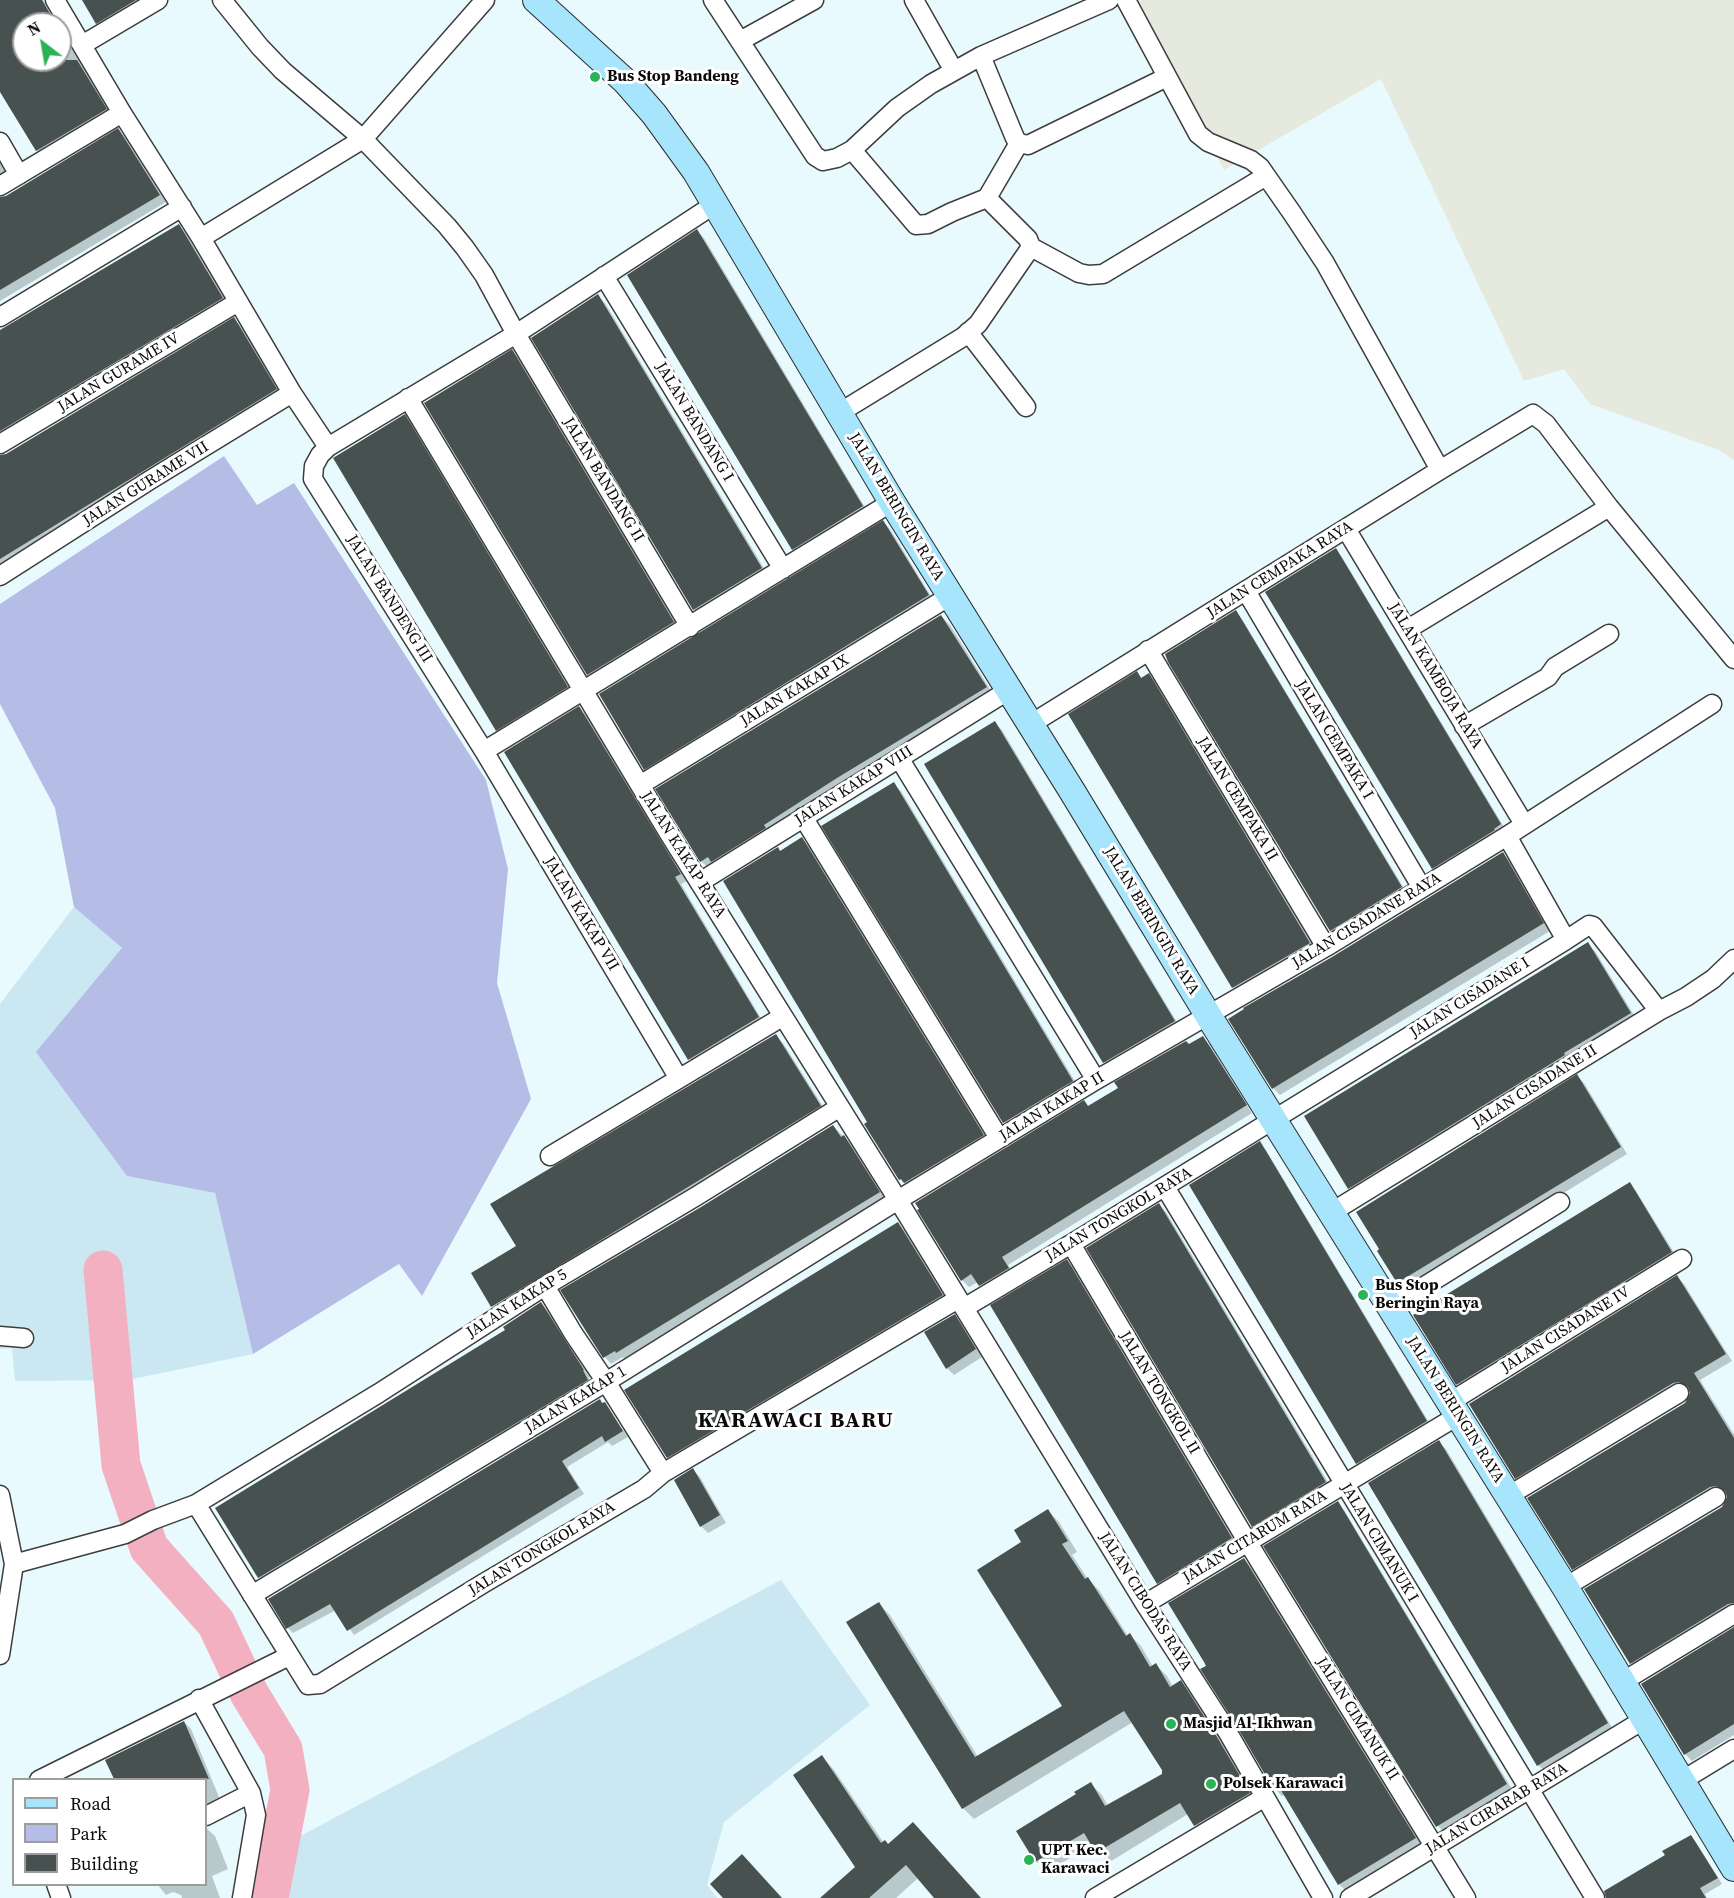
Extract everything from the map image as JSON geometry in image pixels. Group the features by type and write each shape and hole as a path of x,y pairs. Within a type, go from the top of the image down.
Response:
{"street":[{"path":"55,0 201,238 292,393 328,447 516,334 715,204"},
{"path":"82,45 158,0"},
{"name":"JALAN BANDANG II","path":"222,0 260,47 284,71 363,139 447,226 465,248 484,275 516,334 690,627"},
{"path":"201,238 363,139 485,0"},
{"name":"JALAN BERINGIN RAYA","path":"537,0 639,95 696,172 892,502 1208,1015 1455,1408 1683,1780 1734,1868"},
{"path":"713,0 815,156 823,161 837,158 852,150 897,108 954,71 981,56 1109,0"},
{"path":"740,41 814,0"},
{"path":"914,0 954,71"},
{"path":"1126,0 1198,134 1208,142 1251,160 1266,176 1326,263 1440,470"},
{"path":"981,56 1019,143 1028,146 1167,77"},
{"path":"0,186 122,112"},
{"path":"0,142 19,175"},
{"path":"852,150 916,225 928,224 987,198 1019,143"},
{"path":"987,198 1028,239 1031,247 1079,273 1103,274 1266,176"},
{"path":"0,317 182,207"},
{"path":"839,413 978,324 1031,247"},
{"name":"JALAN BANDANG I","path":"604,276 783,569"},
{"name":"JALAN GURAME IV","path":"0,444 238,302"},
{"path":"968,332 1026,407"},
{"name":"JALAN GURAME VII","path":"0,576 292,393"},
{"name":"JALAN KAKAP RAYA","path":"408,398 640,785 961,1304"},
{"name":"JALAN CEMPAKA RAYA","path":"1030,724 1533,414 1546,424 1609,507"},
{"name":"JALAN BANDENG III","path":"328,447 314,466 313,479 484,751"},
{"path":"484,751 892,502"},
{"path":"1408,629 1609,507 1734,659"},
{"name":"JALAN KAMBOJA RAYA","path":"1346,529 1524,824"},
{"name":"JALAN CEMPAKA I","path":"1246,591 1422,888"},
{"name":"JALAN KAKAP IX","path":"640,785 950,596"},
{"path":"1464,726 1548,677 1555,667 1609,634"},
{"name":"JALAN CEMPAKA II","path":"1148,650 1326,947"},
{"name":"JALAN KAKAP VIII","path":"700,882 1009,690"},
{"name":"JALAN CISADANE RAYA","path":"1208,1015 1326,947 1507,836 1712,704"},
{"name":"JALAN KAKAP VII","path":"484,751 678,1077"},
{"path":"899,758 1096,1080"},
{"path":"803,817 999,1138"},
{"path":"1507,836 1566,940"},
{"name":"JALAN CISADANE I","path":"1274,1120 1589,925 1593,926 1659,1011"},
{"name":"JALAN CISADANE II","path":"1332,1212 1701,987 1713,979 1734,958"},
{"name":"JALAN KAKAP II","path":"898,1200 1208,1015"},
{"path":"550,1155 782,1017"},
{"name":"JALAN KAKAP 5","path":"14,1564 124,1534 196,1504 379,1393 545,1286 840,1107"},
{"name":"JALAN TONGKOL RAYA","path":"196,1504 308,1685 320,1684 484,1583 644,1489 663,1473 1071,1244 1274,1120"},
{"name":"JALAN CIMANUK I","path":"1165,1187 1595,1898"},
{"name":"JALAN KAKAP 1","path":"252,1595 606,1382 898,1200"},
{"path":"1391,1307 1560,1202"},
{"name":"JALAN TONGKOL II","path":"1071,1244 1247,1541"},
{"name":"JALAN CISADANE IV","path":"1455,1408 1682,1259"},
{"path":"545,1286 663,1473"},
{"name":"JALAN CIBODAS RAYA","path":"961,1304 1145,1604 1227,1731 1323,1898"},
{"path":"0,1336 24,1338"},
{"path":"1508,1496 1679,1393"},
{"name":"JALAN CITARUM RAYA","path":"1145,1604 1344,1483 1455,1408"},
{"path":"0,1495 14,1564 0,1655"},
{"path":"1565,1587 1716,1497"},
{"name":"JALAN CIMANUK II","path":"1247,1541 1466,1898"},
{"path":"1622,1682 1734,1614"},
{"path":"41,1778 199,1699 219,1692 244,1676 289,1656"},
{"path":"199,1699 251,1793 256,1815 242,1898"},
{"name":"JALAN CIRARAB RAYA","path":"1350,1898 1645,1719"},
{"path":"1683,1780 1734,1749"},
{"path":"207,1815 251,1793"},
{"path":"1095,1898 1265,1797"}],"shaded area":[{"path":"1133,0 1734,0 1734,460 1719,450 1590,404 1564,369 1524,381 1381,79 1224,170"},
{"path":"74,907 122,948 127,1176 215,1193 253,1354 128,1380 15,1381 12,1348 0,1349 0,1004"},
{"path":"781,1580 870,1705 724,1822 707,1885 717,1898 286,1898 291,1841"}],"green space":[{"path":"224,456 257,505 294,483 486,780 508,869 497,983 531,1099 422,1296 399,1264 253,1354 215,1193 127,1176 36,1052 122,948 74,907 55,808 0,704 0,604"}],"building":[{"path":"0,0 42,0 49,12 12,12 12,72 72,72 72,60 77,60 107,109 36,151 0,92"},
{"path":"82,0 136,0 96,24"},
{"path":"118,128 160,195 0,290 0,197 6,196"},
{"path":"179,224 223,298 0,431 0,330"},
{"path":"697,229 863,506 792,550 627,275"},
{"path":"598,294 762,568 693,610 531,338"},
{"path":"234,317 277,389 0,559 0,455 6,454"},
{"path":"512,349 674,622 587,675 424,403"},
{"path":"405,414 568,687 496,731 333,458"},
{"path":"883,520 929,595 644,770 599,694"},
{"path":"1336,548 1501,824 1432,869 1265,592"},
{"path":"1236,610 1402,887 1330,931 1165,654"},
{"path":"941,615 987,687 837,778 764,825 766,828 711,862 708,857 700,862 655,789"},
{"path":"1137,671 1141,678 1149,673 1310,943 1232,988 1068,714"},
{"path":"579,706 681,874 675,877 759,1017 688,1060 504,752"},
{"path":"995,721 1175,1021 1103,1063 924,764"},
{"path":"894,782 1073,1081 1003,1123 821,826"},
{"path":"802,837 984,1135 904,1183 901,1179 899,1180 864,1124 867,1122 723,881 778,847 780,851"},
{"path":"1503,852 1544,923 1272,1089 1228,1019"},
{"path":"1588,942 1631,1013 1348,1189 1304,1116"},
{"path":"776,1034 821,1106 491,1307 471,1273 516,1246 490,1204"},
{"path":"1203,1036 1247,1105 1002,1257 1009,1268 979,1286 971,1274 961,1281 917,1210 919,1209 915,1203 1084,1100 1088,1106 1118,1088 1114,1082 1186,1041 1189,1044"},
{"path":"1577,1074 1621,1147 1397,1283 1356,1212"},
{"path":"833,1125 841,1137 844,1135 880,1192 616,1353 615,1351 603,1358 560,1290 701,1207"},
{"path":"1260,1141 1427,1421 1356,1464 1189,1185"},
{"path":"1630,1182 1672,1252 1456,1385 1413,1315"},
{"path":"1159,1203 1326,1482 1252,1527 1086,1248"},
{"path":"898,1222 943,1295 667,1458 624,1390"},
{"path":"1067,1259 1232,1538 1157,1584 990,1305"},
{"path":"1677,1275 1726,1354 1694,1373 1734,1438 1734,1603 1728,1604 1630,1664 1584,1589 1722,1507 1727,1497 1725,1491 1716,1486 1710,1487 1572,1570 1527,1498 1685,1403 1690,1393 1688,1387 1679,1382 1673,1383 1515,1479 1469,1404"},
{"path":"541,1302 588,1380 258,1578 215,1508 505,1330 503,1327"},
{"path":"955,1314 976,1349 946,1369 924,1332"},
{"path":"600,1399 602,1403 605,1402 623,1431 605,1442 602,1436 562,1461 579,1488 347,1631 330,1604 286,1629 268,1599"},
{"path":"1439,1440 1608,1723 1537,1766 1368,1483"},
{"path":"693,1468 720,1515 700,1527 674,1480"},
{"path":"1338,1501 1507,1784 1436,1827 1263,1546"},
{"path":"1048,1509 1068,1541 1062,1544 1085,1579 1088,1577 1126,1636 1130,1633 1150,1667 1156,1663 1170,1687 1181,1680 1250,1793 1194,1826 1180,1803 1096,1853 1084,1833 1035,1862 1016,1831 1076,1794 1074,1792 1091,1782 1105,1806 1162,1774 1162,1770 1124,1711 962,1809 846,1622 879,1602 975,1757 1062,1706 977,1570 1021,1542 1014,1530"},
{"path":"1244,1558 1416,1838 1338,1885 1279,1787 1274,1790 1200,1669 1206,1666 1168,1603"},
{"path":"1734,1627 1734,1724 1684,1755 1641,1684"},
{"path":"184,1721 209,1779 114,1778 105,1760"},
{"path":"822,1755 881,1843 885,1840 888,1844 913,1822 981,1898 934,1898 906,1865 869,1898 820,1898 855,1867 793,1775"},
{"path":"1691,1835 1718,1878 1700,1888 1706,1898 1606,1898 1604,1891 1665,1855 1662,1851"},
{"path":"742,1854 782,1898 723,1898 710,1884"}],"waterway":[{"path":"103,1270 121,1465 149,1548 216,1623 249,1693 283,1749 290,1790 269,1898"}],"place":[{"name":"Bus Stop Bandeng","path":"595,77"},
{"name":"Bus Stop Beringin Raya","path":"1363,1295"},
{"name":"Masjid Al-Ikhwan","path":"1171,1724"},
{"name":"Polsek Karawaci","path":"1211,1784"},
{"name":"UPT Kec. Karawaci","path":"1029,1860"}],"district":[{"name":"KARAWACI BARU","path":"796,1421"}]}
